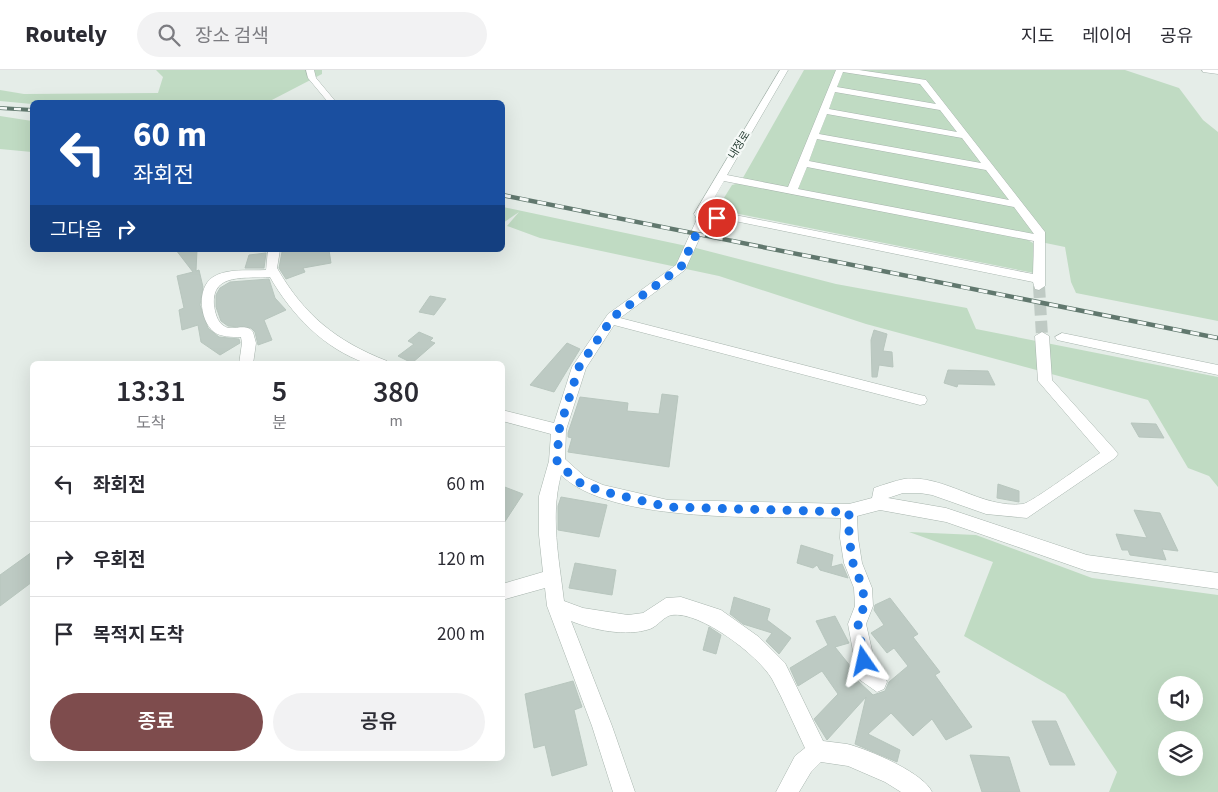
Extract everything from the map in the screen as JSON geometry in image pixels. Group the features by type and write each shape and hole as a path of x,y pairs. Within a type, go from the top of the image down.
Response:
{"street":[{"path":"310,70 312,78 330,100"},
{"name":"내정로","path":"610,320 681,267 719,176 784,70"},
{"path":"701,217 730,217 1039,282 1039,232 923,82 841,70 792,191"},
{"path":"1206,70 1218,72"},
{"path":"832,90 943,108"},
{"path":"824,112 965,136"},
{"path":"814,136 990,168"},
{"path":"803,163 1019,206"},
{"path":"719,176 1040,239"},
{"path":"274,252 271,268 296,308 313,324 364,358 373,361"},
{"path":"246,361 249,343 246,332 225,332 217,328 211,317 207,294 214,281 224,276 274,273"},
{"path":"624,792 602,726 556,606 547,535 547,496 557,462 559,430 579,367 610,320 920,400"},
{"path":"880,504 880,493 903,486 920,486 933,488 986,507 1027,511 1110,454 1045,381 1042,336"},
{"path":"1062,336 1218,370"},
{"path":"505,416 559,430"},
{"path":"557,462 578,482 601,491 668,507 849,512 880,504 946,515 1087,563 1218,580"},
{"path":"849,512 849,538 853,563 863,588 864,606 858,624 867,673 877,682"},
{"path":"505,591 551,578"},
{"path":"556,606 584,617 628,624 647,622 666,607 681,606 714,616 737,632 778,670 817,751"},
{"path":"787,792 803,764 817,751"},
{"path":"817,751 848,755 893,774 921,792"}],"green space":[{"path":"156,70 322,70 322,74 272,100 30,100 30,104 0,101 0,90 24,94 158,93 163,77"},
{"path":"804,70 1125,70 1179,88 1203,120 1218,132 1218,321 1076,293 1071,282 1065,247 1026,239 1033,243 1034,273 729,212 706,216 708,211 717,209 732,185 740,183"},
{"path":"0,116 30,121 30,152 0,149"},
{"path":"505,207 696,248 836,284 967,308 976,329 1218,377 1218,487 1209,476 1188,468 1148,400 866,324 719,276 540,238 507,226 519,212 505,222"},
{"path":"909,532 976,535 1092,578 1218,595 1218,792 1109,792 1117,772 1065,694 964,636 993,562"}],"building":[{"path":"178,252 197,252 196,271 199,270 203,287 200,305 208,328 219,337 239,339 240,343 220,355 201,342 198,325 182,330 179,310 184,308 177,276 193,272"},
{"path":"282,252 329,252 331,263 303,268 305,272 286,279 279,268"},
{"path":"266,253 264,268 245,268 249,255"},
{"path":"269,279 275,298 286,310 264,320 272,340 258,345 255,332 251,328 228,326 221,321 216,307 216,295 220,288 230,282"},
{"path":"430,296 446,299 434,315 419,312"},
{"path":"874,330 887,334 883,351 892,352 893,367 879,365 877,377 872,377 871,340"},
{"path":"419,332 433,338 430,341 435,343 414,361 408,361 398,356 414,344 408,341"},
{"path":"567,343 580,349 554,392 530,385"},
{"path":"948,370 988,371 995,385 958,384 957,387 944,383"},
{"path":"662,394 678,396 669,467 568,452 572,438 568,437 568,433 580,397 628,403 627,411 659,414"},
{"path":"1131,423 1156,424 1164,438 1139,437"},
{"path":"998,484 1019,491 1019,502 997,498"},
{"path":"505,487 523,494 505,521"},
{"path":"561,497 607,505 599,537 558,530 558,506"},
{"path":"1134,510 1160,513 1178,551 1162,549 1166,560 1130,555 1128,550 1122,550 1116,534 1147,538"},
{"path":"801,545 833,555 831,567 842,564 848,578 820,570 817,565 813,568 797,563"},
{"path":"30,553 30,584 0,606 0,575"},
{"path":"575,563 616,570 612,595 569,588"},
{"path":"734,597 770,609 767,620 791,638 779,654 766,641 772,633 743,624 730,614"},
{"path":"890,598 918,634 913,637 940,672 935,675 972,727 946,740 932,719 913,736 891,713 868,734 900,750 897,762 855,744 866,697 827,740 814,719 838,694 822,671 798,686 790,668 828,645 816,621 835,616 849,643 835,647 855,672 858,681 873,695 885,691 889,682 908,666 894,648 887,653 871,633 884,625 874,610 875,605"},
{"path":"709,627 721,635 716,654 703,650"},
{"path":"573,681 582,707 574,710 587,765 552,776 545,745 534,748 525,694"},
{"path":"1032,721 1056,721 1075,765 1050,765"},
{"path":"970,755 1009,757 1020,792 982,792"}],"tunnel":[{"path":"1039,286 1042,336"}],"railway":[{"path":"0,108 30,110"},
{"path":"505,196 1218,338"}],"route":[{"path":"717,218 703,220 681,267 613,317 579,367 559,430 557,462 578,482 601,491 668,507 849,512 849,538 853,563 863,588 864,606 858,624 864,661"}]}
